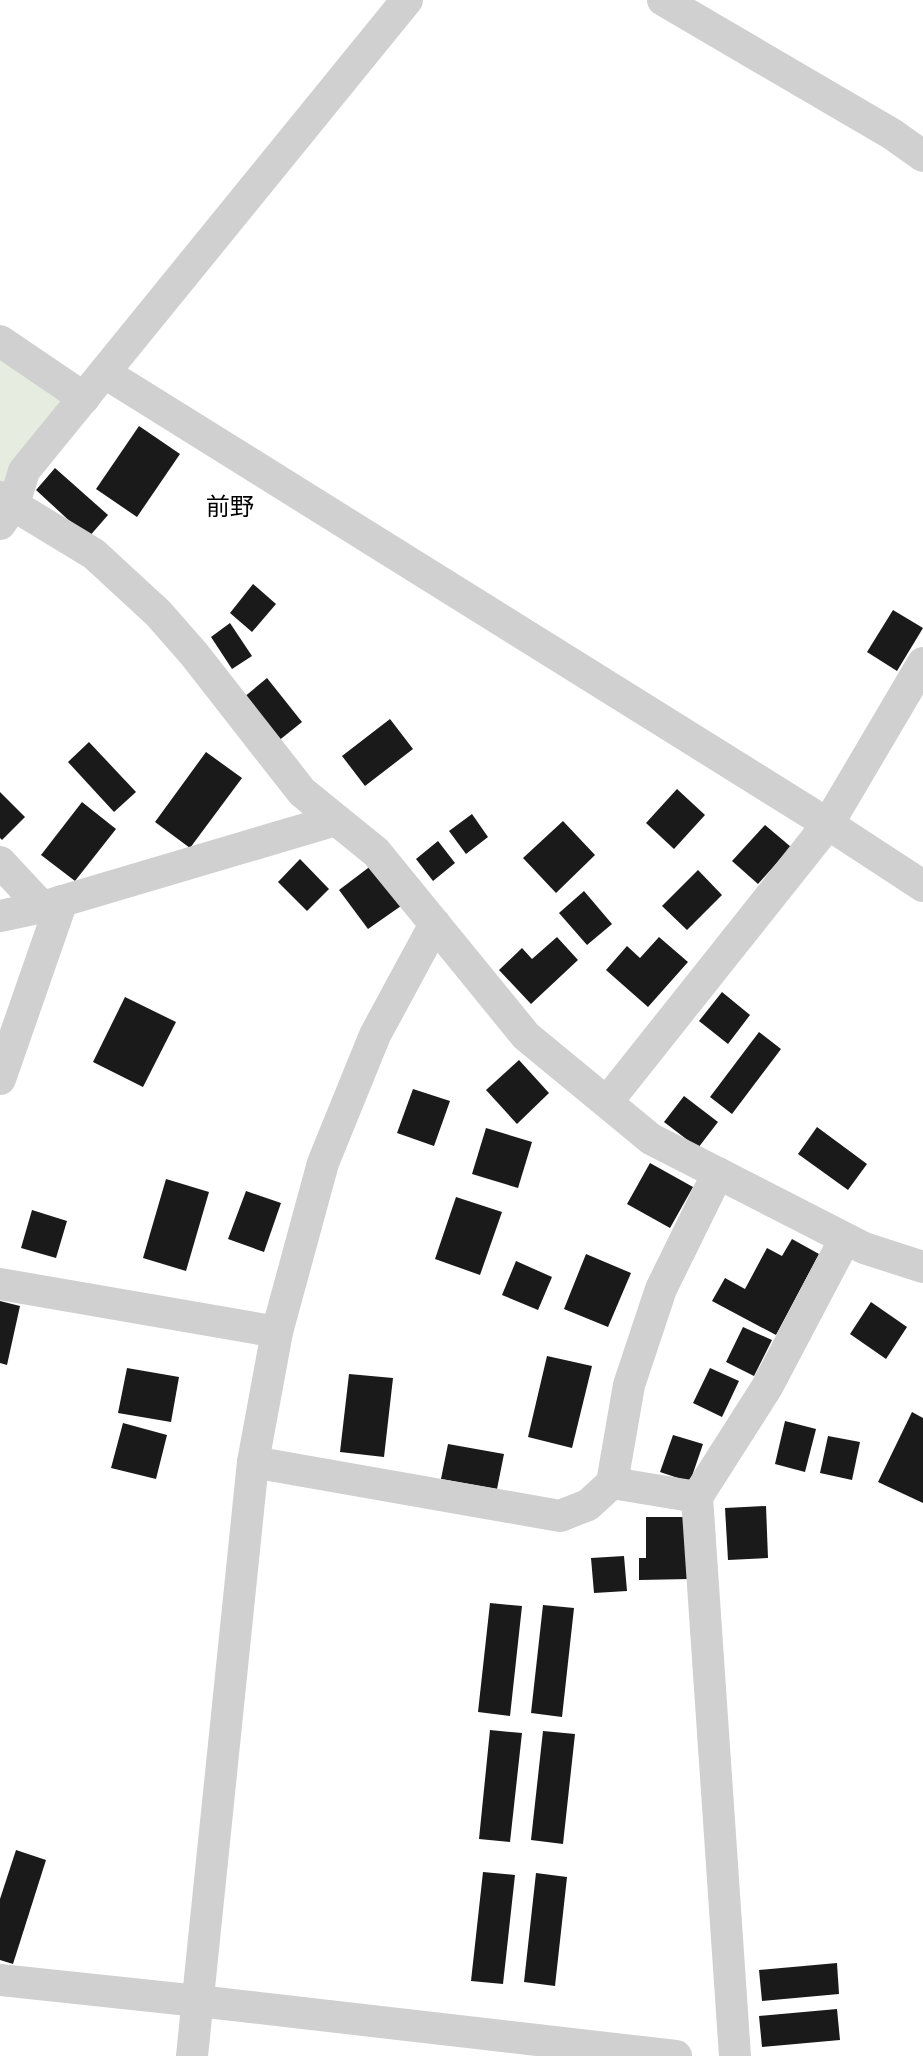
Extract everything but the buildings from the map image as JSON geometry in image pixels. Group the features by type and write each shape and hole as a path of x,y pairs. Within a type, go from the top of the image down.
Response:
{"street":[{"path":"406,0 24,471 5,508 94,554 158,613 194,654 302,792 376,852 526,1036 651,1139 864,1248 923,1267"},
{"path":"663,0 892,134 923,156"},
{"path":"0,341 84,398"},
{"path":"105,373 828,824 923,886"},
{"path":"607,1102 828,824 923,663"},
{"path":"0,916 52,904 336,820"},
{"path":"0,862 52,904"},
{"path":"0,1079 52,904"},
{"path":"192,2056 253,1462 277,1332 322,1163 375,1035 435,924"},
{"path":"253,1462 560,1516 588,1505 612,1483 629,1385 662,1289 717,1173"},
{"path":"735,2056 697,1497 767,1387 845,1239"},
{"path":"0,1284 277,1332"},
{"path":"612,1483 697,1497"},
{"path":"0,1980 676,2056"}],"shaded area":[{"path":"0,341 84,398 0,497"}],"district":[{"name":"前野","path":"230,506"}]}
